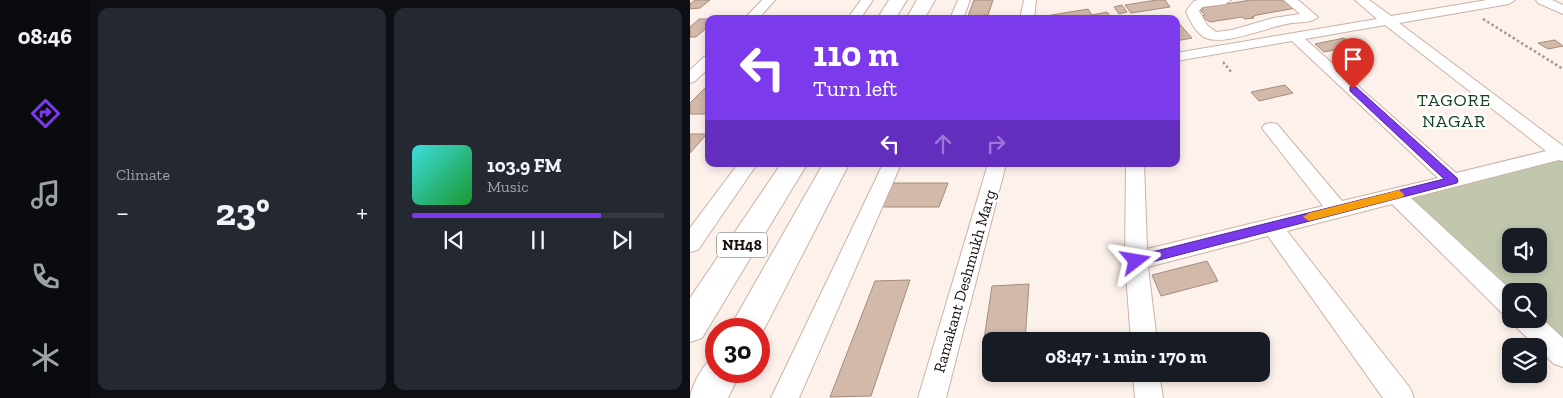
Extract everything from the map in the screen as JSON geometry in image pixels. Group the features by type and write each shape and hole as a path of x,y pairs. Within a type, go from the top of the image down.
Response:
{"highway":[{"path":"889,15 898,0"},
{"path":"918,15 926,0"},
{"name":"NH48","path":"690,327 792,167"},
{"name":"NH48","path":"752,318 834,167"},
{"path":"708,398 716,383"}],"street":[{"path":"754,15 769,0"},
{"path":"856,15 866,0"},
{"path":"958,15 964,0"},
{"path":"1028,15 1030,0"},
{"path":"1225,0 1198,4 1192,11 1196,20 1210,35 1249,31 1259,26 1311,17"},
{"path":"1290,0 1328,31"},
{"path":"1361,0 1562,154"},
{"path":"1452,0 1465,8"},
{"path":"1180,56 1509,0"},
{"path":"1542,0 1563,10"},
{"path":"1249,31 1261,43"},
{"path":"1296,37 1453,181"},
{"path":"690,78 705,64"},
{"path":"1271,128 1337,210"},
{"path":"1136,261 1562,154"},
{"path":"690,244 746,167"},
{"path":"785,398 891,167"},
{"name":"Ramakant Deshmukh Marg","path":"932,398 996,167"},
{"path":"1135,167 1136,261 1143,332"},
{"path":"1395,195 1502,297"},
{"path":"1272,226 1400,398"},
{"path":"1534,328 1563,355"},
{"path":"1147,382 1149,398"}],"path":[{"path":"1465,8 1563,69"}],"green space":[{"path":"1563,155 1563,355 1534,328 1547,328 1547,283 1502,284 1395,195"}],"building":[{"path":"695,0 710,0 700,8 690,9 690,4"},
{"path":"974,0 993,0 988,15 968,15"},
{"path":"1165,0 1170,7 1131,13 1125,5"},
{"path":"1251,0 1286,0 1296,8 1252,17 1254,18 1245,19 1242,17 1210,22 1201,16 1205,15 1200,10 1203,10 1201,8"},
{"path":"1122,5 1127,12 1119,14 1114,7"},
{"path":"1088,9 1092,15 1052,15"},
{"path":"1107,12 1109,15 1092,15"},
{"path":"699,19 705,19 705,29 696,37 690,37 690,27"},
{"path":"1180,24 1192,38 1180,40"},
{"path":"1344,38 1354,46 1324,52 1315,44"},
{"path":"1555,40 1563,46 1548,49 1538,43"},
{"path":"1285,85 1293,93 1259,101 1251,92"},
{"path":"705,88 705,114 690,114 690,103"},
{"path":"690,134 705,134 705,136 690,153"},
{"path":"889,183 948,183 939,207 878,207"},
{"path":"1207,261 1218,281 1161,296 1152,275"},
{"path":"910,280 871,396 830,397 875,281"},
{"path":"1029,284 1026,332 985,332 992,286"}],"slow traffic":[{"path":"1309,217 1399,194"}],"district":[{"name":"TAGORE NAGAR","path":"1454,110"}],"route":[{"path":"1136,261 1453,181 1353,89"}]}
